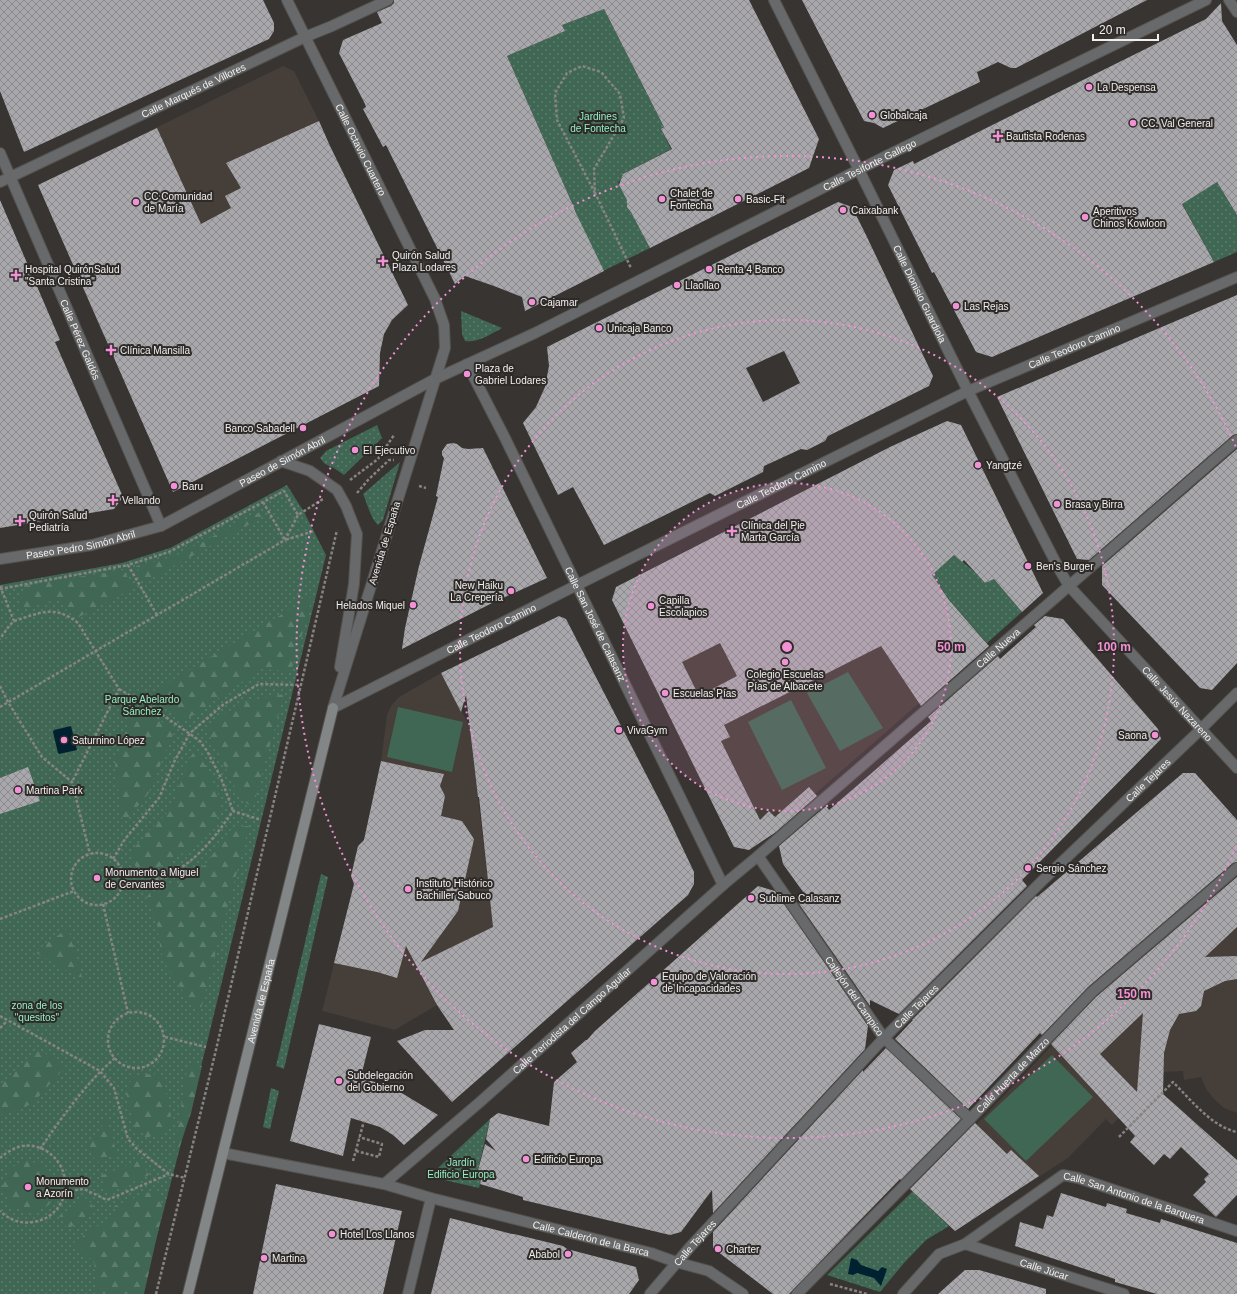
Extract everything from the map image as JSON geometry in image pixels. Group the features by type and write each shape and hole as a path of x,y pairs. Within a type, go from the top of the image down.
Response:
{"main road":[{"name":"Avenida de España","path":"188,1294 333,708"}],"street":[{"name":"Calle Octavio Cuartero","path":"287,0 435,298 444,326 445,348 435,379"},
{"name":"Calle Marqués de Villores","path":"0,182 305,36 332,26 388,0"},
{"name":"Calle Dionisio Guardiola","path":"774,0 968,391 1055,562 1069,586"},
{"name":"Calle Tesifonte Gallego","path":"467,364 534,333 859,170 1206,0"},
{"path":"1229,0 1237,12"},
{"name":"Calle Pérez Galdós","path":"0,153 161,526"},
{"name":"Calle Teodoro Camino","path":"333,708 968,391 1237,277"},
{"path":"435,379 467,364"},
{"name":"Calle San José de Calasanz","path":"467,364 577,585 723,885"},
{"name":"Paseo de Simón Abril","path":"161,526 435,379"},
{"name":"Avenida de España","path":"333,708 435,379"},
{"name":"Calle Nueva","path":"758,856 1237,440"},
{"name":"Avenida de España","path":"282,461 310,471 337,490 346,506 357,534 354,584 333,708"},
{"name":"Paseo Pedro Simón Abril","path":"0,559 92,545 161,526"},
{"name":"Calle Jesús Nazareno","path":"1069,586 1237,768"},
{"path":"1205,725 1216,716 1237,693"},
{"name":"Calle Tejares","path":"650,1294 676,1262 884,1038 1042,881 1197,733"},
{"name":"Calle Periodista del Campo Aguilar","path":"384,1184 480,1102 723,885 758,856"},
{"name":"Callejón del Campico","path":"758,856 884,1038 970,1119"},
{"name":"Calle Huerta de Marzo","path":"797,1294 970,1119 1092,992 1237,868"},
{"name":"Calle Calderón de la Barca","path":"223,1153 384,1184 432,1198 651,1253 709,1271 743,1294"},
{"name":"Calle San Antonio de la Barquera","path":"904,1294 939,1254 965,1244 1062,1175 1078,1178 1237,1231"},
{"path":"408,1294 432,1198"},
{"name":"Calle Júcar","path":"965,1244 1124,1294"}],"path":[{"path":"595,193 594,169 624,118 620,94 602,72 582,66 567,73 555,93 557,120 595,193 637,281"},
{"path":"285,540 298,515 337,490 378,459 394,435"},
{"path":"156,1294 215,1054 340,515 368,480 389,460 409,462"},
{"path":"419,486 426,488"},
{"path":"1,589 128,565 169,552 284,491 298,515"},
{"path":"263,502 285,540"},
{"path":"0,707 285,540 314,531"},
{"path":"128,565 157,615"},
{"path":"0,586 14,621"},
{"path":"0,639 14,621 43,612 59,612 70,617 78,623 119,689 200,740 207,750 221,778 233,811"},
{"path":"113,859 125,839 159,798 174,762 190,733 224,704 259,684 301,685"},
{"path":"0,686 8,702 42,757 72,782 90,854"},
{"path":"72,782 119,689"},
{"path":"233,811 261,820"},
{"path":"121,885 148,882 170,874 199,855 233,811"},
{"path":"98,853 113,859 119,865 122,872 121,885 116,895 103,904 86,902 78,896 74,891 71,880 72,871 76,863 82,857 98,853"},
{"path":"0,919 74,891"},
{"path":"103,904 128,1013"},
{"path":"142,1012 150,1015 157,1021 162,1028 164,1037 164,1047 160,1056 154,1062 145,1067 136,1068 126,1066 115,1058 109,1045 108,1036 111,1027 116,1020 128,1013 142,1012"},
{"path":"0,1016 100,1071 114,1088 128,1139 137,1149 169,1174 185,1178"},
{"path":"0,1028 7,1021"},
{"path":"164,1037 206,1047"},
{"path":"40,1149 56,1126 100,1071 115,1058"},
{"path":"1119,1137 1173,1082 1213,1121 1231,1131 1237,1132"},
{"path":"353,1163 364,1121"},
{"path":"356,1151 379,1157 382,1144 359,1137"},
{"path":"0,1158 9,1151 21,1146 34,1147 46,1151 56,1159 63,1170 66,1183 64,1196 59,1206 50,1215 40,1221 27,1223 15,1221 4,1215 0,1210"},
{"path":"65,1191 84,1189 107,1200 169,1174"},
{"path":"812,1279 867,1294"}],"shaded area":[{"name":"CC Comunidad de María","path":"283,66 294,71 330,146 225,196 231,208 150,316 104,337 38,185"},
{"name":"Colegio Escuelas Pías de Albacete","path":"665,562 681,593 931,575 941,684 815,794 734,847 612,600 616,587"},
{"path":"441,673 467,721 470,730 497,958 437,1005 395,1030 322,1011 355,881 352,879 351,875 358,846 363,845 381,761 387,715 391,706 399,697"},
{"path":"1237,878 1237,1113 1224,1108 1214,1099 1206,1089 1201,1077 1184,1080 1183,1071 1163,1072 1112,1125 1106,1119 1068,1158 955,1231 913,1191 1096,999"}],"green space":[{"name":"Jardines de Fontecha","path":"604,9 664,127 661,129 671,149 623,174 621,180 618,182 622,191 628,189 627,206 650,248 603,271 507,56 565,31 562,25"},
{"path":"1217,182 1237,215 1237,252 1214,262 1182,203"},
{"path":"461,311 502,328 475,341 465,341 462,334"},
{"path":"377,425 382,438 344,475 325,464 320,458 326,451"},
{"path":"400,462 383,520 378,525 371,515 363,494"},
{"name":"Parque Abelardo Sánchez","path":"287,485 304,512 326,555 206,1047 142,1294 0,1294 0,585 122,563 170,548"},
{"path":"262,511 264,516 145,582 136,566 173,557"},
{"path":"954,555 975,572 985,583 994,579 1022,612 987,643 951,602 932,575"},
{"path":"124,570 133,588 79,617 58,600 19,609 24,585"},
{"path":"314,595 291,671 261,669 184,721 146,696"},
{"path":"848,672 883,728 840,751 807,693"},
{"path":"284,694 253,807 241,800 208,732 215,723 232,709 252,701"},
{"path":"791,700 826,768 782,790 748,722"},
{"path":"134,705 175,730 148,794 123,824 115,764"},
{"path":"398,707 463,722 452,772 387,757"},
{"path":"196,748 218,794 219,807 216,822 212,828 196,843 176,857 157,868 147,871 138,871 129,854 168,812 174,801 190,758"},
{"path":"249,826 199,1016 164,962 157,924 147,897 149,894 181,882 204,866 233,827"},
{"path":"321,874 328,877 284,1069 276,1066"},
{"path":"68,928 83,980 35,952"},
{"path":"38,1049 66,1066 32,1104 2,1115 0,1111 0,1085"},
{"path":"1052,1055 1093,1097 1026,1161 984,1119"},
{"path":"188,1063 202,1066 191,1113 175,1160 173,1159"},
{"path":"154,1073 155,1076 158,1075 159,1079 163,1078 173,1127 165,1128 166,1133 144,1138 143,1133 136,1134 125,1088 130,1086 129,1082 132,1081 131,1078"},
{"path":"271,1088 279,1091 270,1129 263,1127"},
{"path":"107,1119 117,1154 96,1163 88,1146"},
{"name":"Jardín Edificio Europa","path":"490,1119 476,1178 481,1180 479,1188 440,1179 435,1175 436,1170"},
{"path":"28,1160 47,1167 56,1185 49,1205 31,1213 11,1206 2,1188 10,1168"},
{"path":"140,1160 149,1175 108,1193 100,1176"},
{"path":"157,1189 163,1209 144,1294 97,1294 94,1262 73,1243 117,1213 114,1206"},
{"path":"913,1191 949,1226 926,1240 904,1263 880,1292 827,1275"},
{"path":"87,1198 96,1211 68,1229 59,1216"}],"water":[{"path":"71,726 77,750 59,754 53,732 54,730"},
{"path":"851,1258 857,1260 861,1265 878,1271 882,1267 887,1269 881,1286 874,1278 857,1273 853,1275 848,1274"}],"building":[{"path":"0,0 263,0 274,23 274,31 269,39 24,152 0,91"},
{"path":"394,0 749,0 819,139 809,168 650,248 627,207 627,200 619,185 623,174 672,149 661,129 664,127 604,9 562,25 565,31 507,56 575,211 604,271 525,311 522,297 494,286 465,276 455,284 386,145 383,147 363,109 366,107 365,104 339,53 343,40 382,23 377,12 391,6 394,3"},
{"path":"802,0 1147,0 1016,68 1011,68 998,62 977,72 980,82 883,128 874,123 864,121"},
{"path":"1221,3 1222,21 1237,45 1237,215 1217,182 1182,204 1214,262 992,357 976,352 934,272 932,273 888,185 894,170 913,161 914,164 1206,19"},
{"path":"319,121 408,305 392,320 384,334 380,353 379,386 173,492 38,185 157,128 201,224 231,208 225,196 241,188 226,163"},
{"path":"0,200 60,340 55,342 123,497 114,509 0,528"},
{"path":"838,202 852,207 933,376 929,386 828,436 825,441 807,450 801,449 764,466 763,472 715,496 710,493 604,545 573,487 558,495 523,423 536,407 545,387 549,366 547,347","holes":["784,351 800,383 763,402 746,368"]},
{"path":"1237,295 1237,434 1233,435 1089,560 1077,559 997,397"},
{"path":"947,421 961,425 1043,593 1022,612 994,579 985,583 964,560 962,562 954,555 932,575 949,600 989,646 921,706 881,646 724,725 730,737 721,741 760,820 769,811 775,817 809,787 817,796 776,832 749,850 734,847 612,600 616,587 890,447","holes":["720,643 737,676 699,696 682,662"]},
{"path":"453,443 462,448 468,449 483,448 547,578 494,602 402,649 405,628 419,566 438,497 436,496 444,458 442,451 447,444"},
{"path":"1237,449 1237,663 1212,690 1200,688 1102,585 1102,566"},
{"path":"559,616 566,619 667,815 694,872 694,884 688,895 452,1102 397,1041 425,1030 454,1030 437,1005 406,946 397,978 377,972 334,963 354,884 351,876 358,846 364,840 381,761 444,774 440,786 445,796 441,816 462,821 474,839 458,911 421,962 493,927 466,695 461,712 441,673"},
{"path":"1045,616 1063,619 1158,729 1161,739 1022,880 1027,886 899,1014 870,1000 870,1006 795,898 811,903 783,864 779,846 826,806 829,810 931,721 928,717 998,656 1000,659 1036,627 1034,625"},
{"name":"Martina Park","path":"28,767 40,801 0,814 0,778"},
{"path":"1183,773 1195,773 1237,820 1237,862 1233,863 1088,987 1042,1035 1040,1033 968,1109 895,1039 912,1020 1036,896 1037,897"},
{"path":"1237,877 1237,927 1205,957 1237,956 1237,979 1225,981 1204,991 1201,1006 1196,1011 1179,1014 1170,1030 1164,1053 1163,1094 1237,1160 1237,1195 1216,1217 1193,1195 1206,1182 1204,1179 1209,1174 1181,1147 1170,1159 1164,1154 1154,1165 1130,1142 1135,1136 1051,1044 1096,997","holes":["1143,1013 1137,1092 1100,1054"]},
{"path":"758,886 775,891 868,1026 865,1049 713,1213 712,1190 681,1232 670,1235 523,1200 523,1197 480,1184 481,1180 476,1178 485,1144 496,1151 486,1139 490,1119 498,1113 549,1126 554,1082 577,1062 571,1053"},
{"name":"Subdelegación del Gobierno","path":"319,1024 371,1037 359,1084 364,1079 385,1085 400,1092 438,1115 404,1145 393,1135 380,1127 351,1118 343,1156 290,1141"},
{"path":"886,1048 961,1119 901,1180 900,1179 789,1294 773,1294 713,1248 713,1232 863,1070 863,1072"},
{"path":"975,1123 1007,1154 1011,1150 1039,1176 955,1231 910,1189"},
{"name":"Hotel Los Llanos","path":"276,1184 402,1211 383,1294 253,1294"},
{"path":"1061,1193 1106,1207 1107,1203 1127,1209 1126,1213 1160,1223 1161,1219 1237,1243 1237,1294 1157,1294 1115,1282 1115,1279 1015,1246 1020,1222 1043,1229 1047,1215 1053,1217"},
{"path":"450,1218 563,1246 567,1249 636,1267 639,1280 629,1294 431,1294"},
{"path":"965,1270 979,1270 1046,1289 1046,1294 938,1294"}],"place":[{"name":"La Despensa","path":"1089,87"},
{"name":"Globalcaja","path":"872,115"},
{"name":"CC. Val General","path":"1133,123"},
{"name":"Bautista Rodenas","path":"998,136"},
{"name":"Chalet de Fontecha","path":"662,199"},
{"name":"Basic-Fit","path":"738,199"},
{"name":"CC Comunidad de María","path":"136,202"},
{"name":"Caixabank","path":"843,210"},
{"name":"Aperitivos Chinos Kowloon","path":"1085,217"},
{"name":"Quirón Salud Plaza Lodares","path":"383,261"},
{"name":"Renta 4 Banco","path":"709,269"},
{"name":"Hospital QuirónSalud \"Santa Cristina\"","path":"16,275"},
{"name":"Llaollao","path":"677,285"},
{"name":"Cajamar","path":"532,302"},
{"name":"Las Rejas","path":"956,306"},
{"name":"Unicaja Banco","path":"599,328"},
{"name":"Clínica Mansilla","path":"111,350"},
{"name":"Plaza de Gabriel Lodares","path":"467,374"},
{"name":"Banco Sabadell","path":"303,428"},
{"name":"El Ejecutivo","path":"355,450"},
{"name":"Yangtzé","path":"978,465"},
{"name":"Baru","path":"174,486"},
{"name":"Vellando","path":"113,500"},
{"name":"Brasa y Birra","path":"1057,504"},
{"name":"Quirón Salud Pediatría","path":"20,521"},
{"name":"Clínica del Pie Marta García","path":"732,531"},
{"name":"Ben's Burger","path":"1028,566"},
{"name":"New Haiku La Crepería","path":"511,591"},
{"name":"Helados Miquel","path":"413,605"},
{"name":"Capilla Escolapios","path":"651,606"},
{"name":"Colegio Escuelas Pías de Albacete","path":"785,662"},
{"name":"Escuelas Pías","path":"665,693"},
{"name":"VivaGym","path":"619,730"},
{"name":"Saona","path":"1155,735"},
{"name":"Saturnino López","path":"64,740"},
{"name":"Martina Park","path":"18,790"},
{"name":"Sergio Sánchez","path":"1028,868"},
{"name":"Monumento a Miguel de Cervantes","path":"97,878"},
{"name":"Instituto Histórico Bachiller Sabuco","path":"408,889"},
{"name":"Sublime Calasanz","path":"751,898"},
{"name":"Equipo de Valoración de Incapacidades","path":"654,982"},
{"name":"Subdelegación del Gobierno","path":"339,1081"},
{"name":"Edificio Europa","path":"526,1159"},
{"name":"Monumento a Azorín","path":"28,1187"},
{"name":"Hotel Los Llanos","path":"332,1234"},
{"name":"Charter","path":"718,1249"},
{"name":"Ababol","path":"568,1254"},
{"name":"Martina","path":"264,1258"}],"park label":[{"name":"zona de los \"quesitos\"","path":"37,1010"}]}
